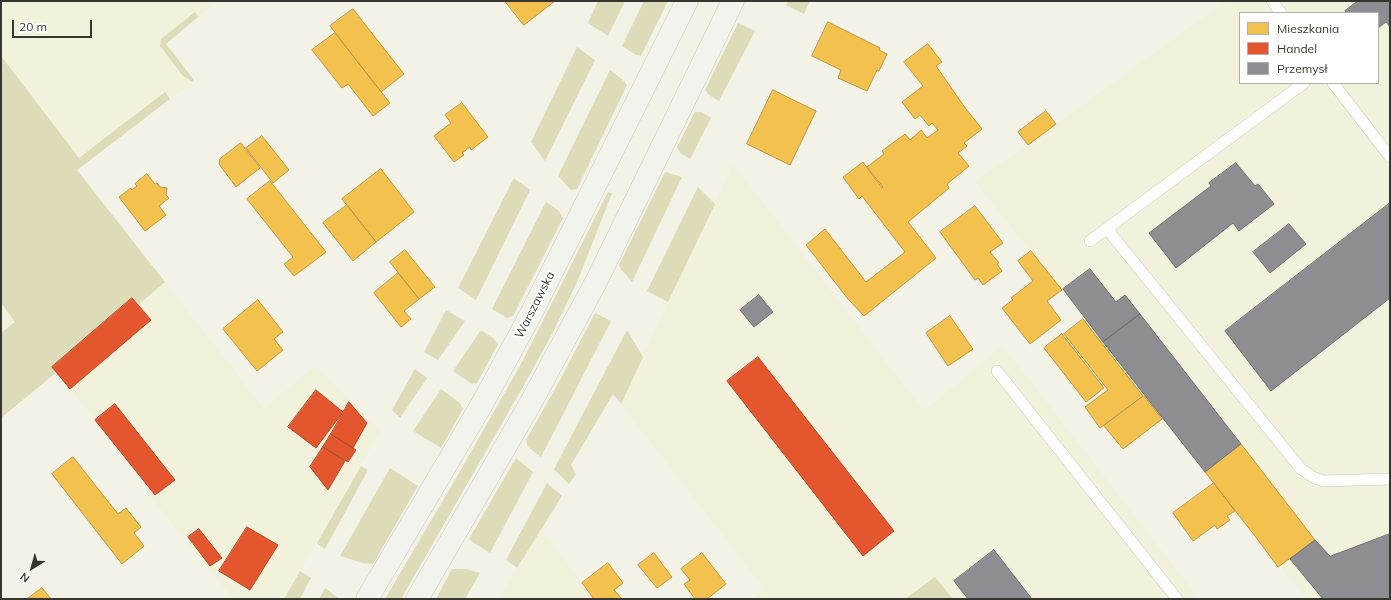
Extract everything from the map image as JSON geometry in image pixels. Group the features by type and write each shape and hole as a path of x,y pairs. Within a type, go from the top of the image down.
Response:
{"main road":[{"name":"Warszawska","path":"367,599 478,410 532,312 687,1"},
{"path":"417,599 530,406 596,282 733,1"}],"lane":[{"path":"1272,1 1280,12"},
{"path":"1090,241 1303,84"},
{"path":"1334,84 1390,157"},
{"path":"1107,229 1301,469 1312,477 1324,481 1390,479"},
{"path":"997,371 1177,599"}],"shaded area":[{"path":"1,1 218,1 198,17 195,13 161,39 160,46 183,76 193,82 170,99 165,93 79,158 1,56"},
{"path":"598,1 625,1 608,36 588,23"},
{"path":"644,1 668,1 641,56 636,55 622,46"},
{"path":"788,1 810,1 804,14 786,5"},
{"path":"1226,1 1390,1 1390,599 1307,599 1255,536 975,181 1028,145"},
{"path":"195,12 198,17 166,44 194,80 193,82 183,76 160,46 161,39"},
{"path":"738,23 755,31 719,101 709,95 705,90"},
{"path":"577,47 595,60 545,161 531,142"},
{"path":"1,56 79,158 165,92 170,99 77,170 165,282 1,418 1,333 15,322 1,303"},
{"path":"610,70 627,85 577,189 571,190 558,176"},
{"path":"695,112 701,112 711,118 690,159 680,153 677,147"},
{"path":"733,164 924,411 1003,346 1199,599 753,599 765,589 621,404"},
{"path":"665,172 682,177 632,282 619,265"},
{"path":"514,178 530,190 476,300 458,288"},
{"path":"698,187 715,204 668,302 647,291"},
{"path":"608,192 612,193 578,280 552,334 401,599 385,599 521,364"},
{"path":"546,202 559,211 563,218 513,316 507,318 492,309"},
{"path":"165,282 264,409 315,366 380,431 284,599 233,599 147,492 151,489 70,389 150,320 138,305"},
{"path":"1,303 16,322 1,333"},
{"path":"446,310 465,321 438,360 424,352"},
{"path":"595,313 611,321 541,457 528,447 526,440 559,382"},
{"path":"481,330 493,338 498,344 477,383 472,384 453,371"},
{"path":"627,330 643,357 621,404 613,394 571,465 576,474 569,484 554,469"},
{"path":"415,369 427,378 400,418 392,410"},
{"path":"441,389 460,403 463,409 441,448 413,431"},
{"path":"516,458 533,472 490,553 469,539"},
{"path":"361,466 368,470 325,549 317,543"},
{"path":"390,468 418,486 373,564 363,563 340,556"},
{"path":"547,483 562,496 517,568 506,560"},
{"path":"541,530 549,540 595,599 498,599"},
{"path":"452,569 466,569 480,573 465,599 436,599"},
{"path":"300,571 311,578 300,599 284,599"},
{"path":"935,577 953,599 905,599"},
{"path":"325,588 339,599 319,599"}],"building: Mieszkania":[{"path":"505,1 555,1 524,25"},
{"path":"353,9 404,74 381,92 330,26"},
{"path":"828,22 880,48 879,50 887,54 867,91 838,78 841,70 812,56"},
{"path":"335,33 390,103 373,116 348,84 342,88 312,50"},
{"path":"928,44 942,62 936,66 982,129 964,143 967,146 958,153 969,166 947,184 949,188 908,222 936,258 864,316 848,299 806,245 825,229 866,282 905,252 862,196 859,199 843,177 863,162 882,188 883,187 867,167 884,154 882,151 905,134 910,140 921,130 927,138 938,130 932,123 929,126 920,115 915,119 902,102 923,86 904,62"},
{"path":"773,90 816,111 790,165 747,144"},
{"path":"462,103 488,137 471,150 470,147 462,153 464,155 454,162 434,136 451,123 445,115"},
{"path":"1046,111 1056,124 1028,145 1018,132"},
{"path":"262,136 289,170 273,183 246,148"},
{"path":"241,143 260,168 236,187 219,164 220,159"},
{"path":"381,169 414,212 376,242 342,199"},
{"path":"147,174 155,184 157,183 160,187 167,188 166,195 169,198 159,206 166,215 145,231 119,197 131,188 132,190 137,186 135,184"},
{"path":"270,181 326,252 294,276 284,264 293,257 247,199"},
{"path":"347,205 376,242 353,261 323,223"},
{"path":"975,206 1003,243 990,252 999,263 997,264 1002,271 983,285 978,278 975,280 940,232"},
{"path":"405,250 435,287 419,299 390,262"},
{"path":"1031,251 1062,290 1047,301 1061,320 1030,344 1002,308 1013,300 1011,298 1033,281 1018,261"},
{"path":"398,273 419,299 404,311 411,319 401,327 374,293"},
{"path":"258,300 283,332 274,339 283,350 257,371 223,329"},
{"path":"950,316 973,349 948,366 926,333"},
{"path":"1083,319 1143,396 1100,428 1085,407 1108,390 1064,334"},
{"path":"1062,334 1104,388 1086,402 1044,348"},
{"path":"1144,396 1162,419 1123,449 1104,426"},
{"path":"1241,444 1315,540 1278,567 1205,472"},
{"path":"73,457 118,514 126,508 141,527 134,533 144,546 122,564 52,474"},
{"path":"1214,483 1235,511 1227,516 1230,520 1217,529 1215,525 1193,541 1173,513"},
{"path":"654,553 672,577 657,588 638,565"},
{"path":"702,553 726,584 707,599 695,599 684,584 690,580 681,569"},
{"path":"608,563 623,583 614,590 622,599 594,599 582,583"},
{"path":"42,588 51,599 27,599"}],"building: Handel":[{"path":"132,298 151,320 70,389 52,367"},
{"path":"758,357 894,531 863,556 727,381"},
{"path":"316,390 343,412 316,448 288,427"},
{"path":"349,402 367,423 353,448 331,434"},
{"path":"115,404 175,480 155,495 95,420"},
{"path":"331,434 356,450 348,462 323,447"},
{"path":"323,447 345,461 328,490 310,467"},
{"path":"247,527 278,545 250,590 219,571"},
{"path":"199,529 222,558 210,566 188,537"}],"building: Przemysł":[{"path":"1358,1 1390,1 1390,27 1386,22 1379,27 1379,12 1345,11"},
{"path":"1236,163 1255,186 1258,184 1274,204 1239,231 1233,223 1176,268 1149,233 1211,186 1209,183"},
{"path":"1390,203 1390,298 1271,391 1225,331"},
{"path":"1289,224 1306,244 1270,273 1253,252"},
{"path":"1090,269 1116,302 1125,295 1140,314 1103,342 1063,289"},
{"path":"759,295 773,312 754,327 740,310"},
{"path":"1140,314 1241,444 1205,472 1103,342"},
{"path":"1390,534 1390,599 1323,599 1290,559 1315,540 1330,556"},
{"path":"994,550 1032,599 968,599 954,581"}]}
